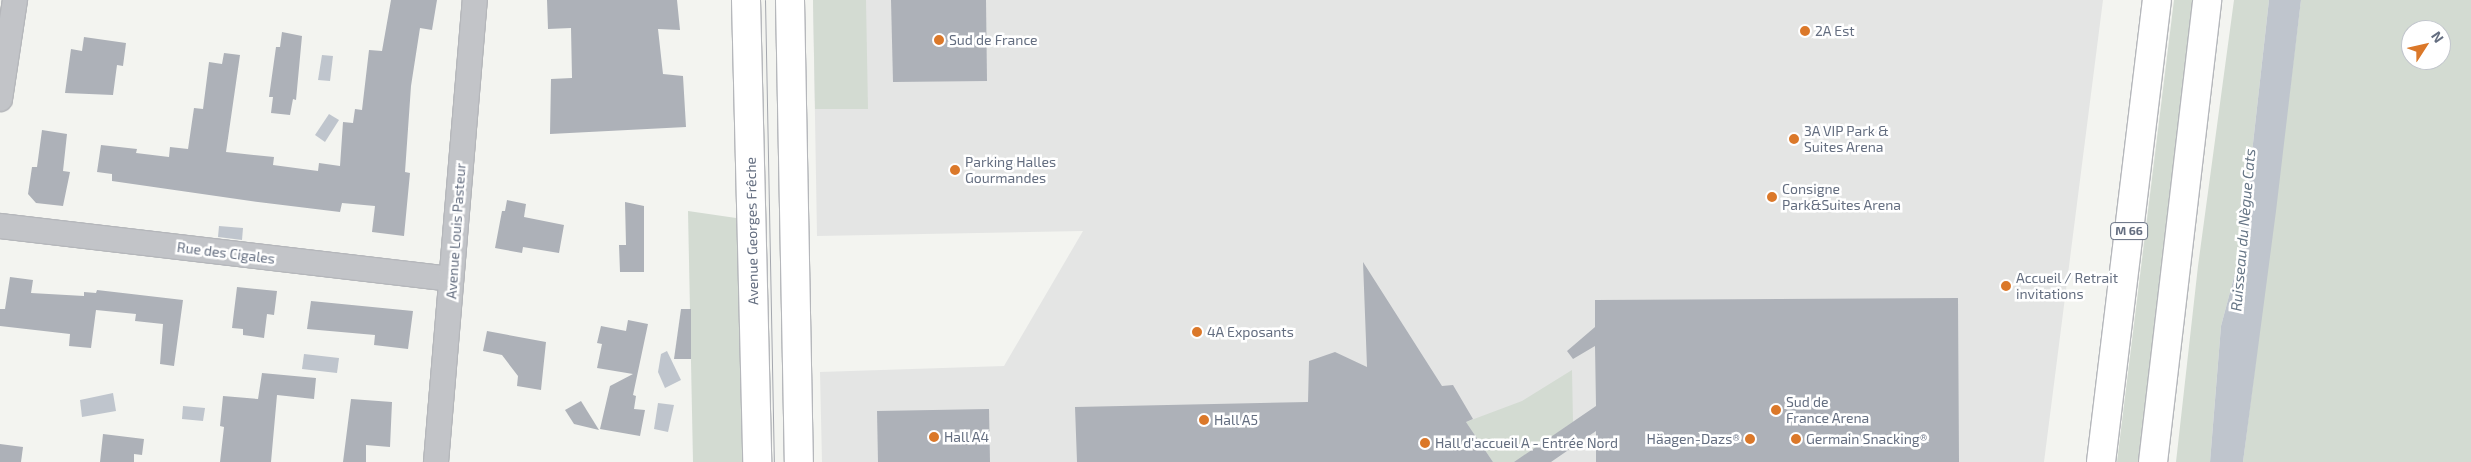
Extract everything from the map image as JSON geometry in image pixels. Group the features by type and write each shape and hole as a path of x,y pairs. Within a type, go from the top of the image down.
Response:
{"main road":[{"name":"Avenue Georges Frêche","path":"746,0 757,462"},
{"path":"790,0 799,462"},
{"name":"M 66","path":"2101,462 2158,0"},
{"path":"2153,462 2207,0"}],"street":[{"path":"0,99 15,0"},
{"name":"Avenue Louis Pasteur","path":"436,462 474,0"},
{"name":"Rue des Cigales","path":"0,226 451,279"}],"shaded area":[{"path":"813,0 2103,0 2044,462 822,462 820,372 1004,366 1083,231 817,236"},
{"path":"813,0 866,0 868,109 815,109"},
{"path":"2174,0 2196,0 2142,462 2117,462"},
{"path":"2234,0 2269,0 2241,251 2221,326 2210,462 2176,462 2198,266"},
{"path":"2269,0 2301,0 2276,211 2243,462 2210,462 2221,326 2241,251"},
{"path":"2301,0 2471,0 2471,462 2243,462"},
{"path":"322,55 333,56 330,81 318,80"},
{"path":"329,114 339,120 325,142 315,135"},
{"path":"688,211 743,219 745,462 693,462"},
{"path":"219,226 243,228 242,240 218,237"},
{"path":"667,351 681,380 665,388 658,372 661,354"},
{"path":"304,354 339,358 337,373 302,369"},
{"path":"1572,370 1573,422 1515,462 1493,462 1466,422 1522,401"},
{"path":"113,393 116,411 82,417 80,400"},
{"path":"658,403 674,405 668,432 654,429"},
{"path":"183,406 205,408 203,421 182,419"}],"building":[{"path":"391,0 437,0 432,30 420,28 411,86 405,172 410,173 404,236 372,232 375,206 342,203 340,212 258,202 112,181 112,174 97,172 101,145 137,149 136,153 169,157 170,147 188,149 194,108 203,109 209,62 222,64 224,53 240,55 226,152 274,157 273,165 318,171 319,163 340,166 343,122 353,123 355,109 362,110 369,50 382,51"},
{"path":"547,0 677,0 680,30 658,29 663,74 683,76 686,127 550,134 551,79 572,78 571,28 548,29"},
{"name":"Sud de France","path":"891,0 986,0 987,81 893,82"},
{"path":"282,32 302,36 296,100 293,99 290,115 271,113 273,97 269,97 276,47 280,47"},
{"path":"84,37 126,43 123,66 117,65 113,95 65,93 71,49 82,51"},
{"path":"42,130 67,134 63,171 70,172 63,206 36,203 28,194 32,167 37,167"},
{"path":"507,200 526,204 524,217 564,225 559,253 523,247 522,253 495,248 502,211 505,211"},
{"path":"625,202 644,206 644,272 620,272 619,245 626,245"},
{"path":"1363,262 1442,386 1453,385 1473,419 1466,422 1493,462 1077,462 1075,407 1308,402 1309,361 1335,352 1367,367"},
{"path":"10,277 33,280 31,293 84,296 84,292 96,293 97,290 183,300 174,366 160,364 163,324 135,321 136,314 96,310 91,348 69,346 70,334 0,326 0,309 5,309"},
{"path":"237,287 277,291 274,315 267,314 264,338 243,335 243,329 232,328"},
{"path":"1958,298 1959,462 1596,462 1596,431 1551,462 1514,462 1596,406 1595,346 1573,359 1567,351 1595,327 1595,300"},
{"path":"311,301 413,311 408,349 374,345 375,335 307,329"},
{"path":"681,309 691,309 691,359 674,359"},
{"path":"628,320 648,324 633,395 636,396 634,409 645,410 640,436 600,429 610,386 633,374 597,368 602,344 597,343 601,326 626,331"},
{"path":"487,331 546,342 541,390 517,386 518,376 502,355 483,351"},
{"path":"262,373 316,378 314,399 277,395 271,462 220,462 224,427 220,426 223,396 258,399"},
{"path":"351,399 392,402 390,447 366,445 366,462 343,462"},
{"path":"581,401 599,430 574,424 565,410"},
{"name":"Hall A4","path":"989,409 990,462 878,462 877,411"},
{"path":"103,434 144,439 142,455 134,454 134,462 100,462"},
{"path":"0,444 23,447 21,462 0,462"}],"tram line":[{"path":"765,0 774,462"}],"place":[{"name":"2A Est","path":"1805,31"},
{"name":"Sud de France","path":"939,40"},
{"name":"3A VIP Park & Suites Arena","path":"1794,139"},
{"name":"Parking Halles Gourmandes","path":"955,170"},
{"name":"Consigne Park&Suites Arena","path":"1772,197"},
{"name":"Accueil / Retrait invitations","path":"2006,286"},
{"name":"4A Exposants","path":"1197,332"},
{"name":"Sud de France Arena","path":"1776,410"},
{"name":"Hall A5","path":"1204,420"},
{"name":"Hall A4","path":"934,437"},
{"name":"Häagen-Dazs®","path":"1750,439"},
{"name":"Germain Snacking®","path":"1796,439"},
{"name":"Hall d'accueil A - Entrée Nord","path":"1425,443"}],"water label":[{"name":"Ruisseau du Nègue Cats","path":"2243,230"}]}
